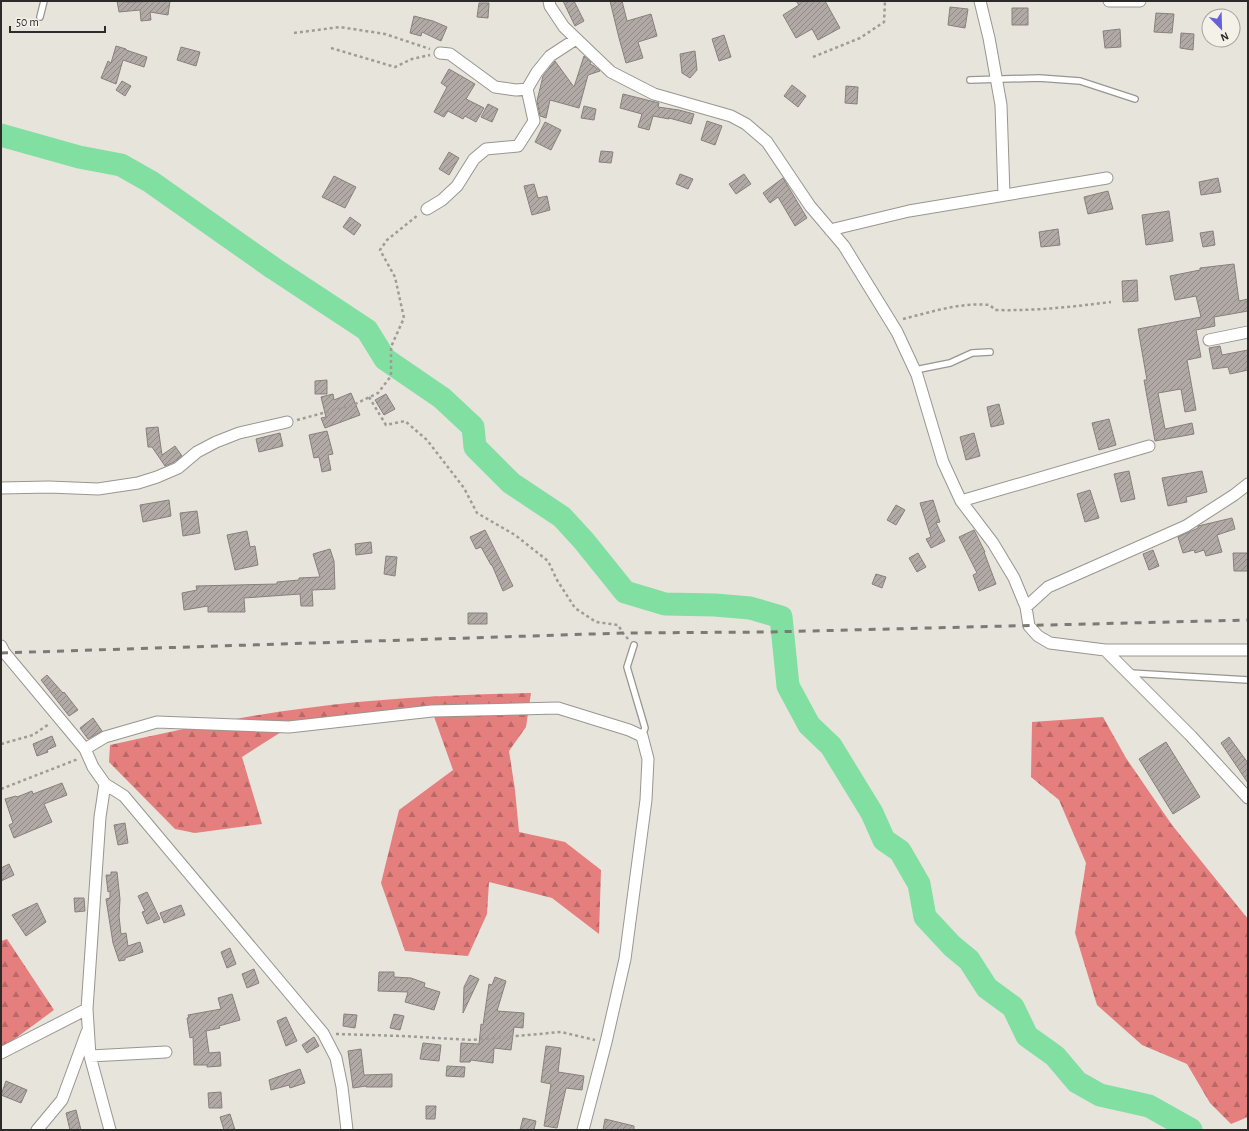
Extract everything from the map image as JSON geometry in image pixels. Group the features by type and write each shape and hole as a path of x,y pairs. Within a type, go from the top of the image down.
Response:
{"street":[{"path":"549,1 550,6 564,27 611,72 654,94 731,116 746,124 767,142 810,206 844,246 891,322 915,370 943,462 961,501 993,543 1014,578 1026,607 1029,626 1038,636 1050,643 1105,650 1248,650"},
{"path":"980,1 1001,105 1004,195"},
{"path":"1109,1 1140,1"},
{"path":"427,210 442,200 457,186 474,159 486,149 518,146 534,121 527,89 537,72 550,56 576,39"},
{"path":"440,53 450,54 495,87 516,90 527,89"},
{"path":"830,230 909,211 1108,178"},
{"path":"1209,340 1248,332"},
{"path":"1,488 49,487 98,489 138,483 178,468 197,452 216,442 239,433 287,422"},
{"path":"961,501 1149,446"},
{"path":"1026,607 1048,587 1186,526 1234,495 1248,484"},
{"path":"1,646 4,652 86,752 93,767 105,784 124,796 323,1033 336,1058 342,1087 347,1130"},
{"path":"1105,650 1191,736 1248,798"},
{"path":"86,752 104,737 157,722 289,727 432,711 558,708 629,730 642,736 648,759 646,800 625,959 606,1042 583,1130"},
{"path":"105,784 100,818 87,1009 90,1056 110,1130"},
{"path":"1,1053 87,1009"},
{"path":"37,1130 62,1100 88,1028"},
{"path":"90,1056 166,1052"}],"lane":[{"path":"40,17 44,1"},
{"path":"970,80 1039,78 1080,81 1136,99"},
{"path":"915,370 950,363 972,353 990,352"},
{"path":"634,645 627,667 645,728 642,736"},
{"path":"1127,673 1248,680"}],"path":[{"path":"813,57 860,38 884,22 884,1"},
{"path":"294,33 340,27 385,34 440,53"},
{"path":"331,48 395,67 412,60 440,53"},
{"path":"287,422 308,418 354,405 378,393 391,376 391,347 404,318 395,277 380,250 387,240 412,219 427,210"},
{"path":"891,322 961,306 982,304 990,305 995,310 1027,311 1060,309 1111,302"},
{"path":"369,397 386,425 405,421 427,440 464,488 477,513 515,535 548,561 557,580 575,608 596,622 618,625 634,645"},
{"path":"1,744 33,736 58,717"},
{"path":"1,789 86,752"},
{"path":"323,1033 472,1040 561,1032 606,1042"}],"green space":[{"path":"531,693 526,727 509,751 519,832 565,842 601,870 599,934 552,898 489,882 487,914 468,956 405,951 381,883 399,810 453,770 432,711 289,727 242,757 262,824 195,833 175,829 109,762 110,745 257,715 391,699"},
{"path":"1103,717 1126,758 1172,825 1248,919 1248,1117 1231,1124 1210,1103 1187,1064 1142,1045 1097,1005 1075,933 1086,863 1059,800 1031,777 1032,722"},
{"path":"7,939 54,1010 1,1049 1,941"}],"building":[{"path":"117,1 170,1 168,15 150,12 151,20 141,21 140,10 119,12"},
{"path":"563,1 574,1 584,21 575,26"},
{"path":"610,1 622,1 627,21 651,14 657,36 638,42 643,58 626,63"},
{"path":"796,1 825,1 840,28 818,40 812,29 796,38 783,15 799,5"},
{"path":"479,3 489,3 488,18 477,17"},
{"path":"950,7 968,9 965,28 948,25"},
{"path":"1012,8 1028,8 1028,25 1012,25"},
{"path":"1156,13 1174,14 1172,33 1154,32"},
{"path":"414,16 433,21 447,27 441,41 422,32 421,36 410,33"},
{"path":"1120,29 1121,47 1105,48 1103,31"},
{"path":"1181,33 1194,34 1193,50 1180,48"},
{"path":"724,35 731,57 719,61 712,39"},
{"path":"116,46 147,57 144,67 123,60 116,84 101,78 108,61 111,63"},
{"path":"181,47 200,52 196,66 177,60"},
{"path":"695,51 697,70 690,78 682,73 680,54"},
{"path":"584,56 591,62 590,64 600,71 588,75 579,108 550,100 546,118 540,116 537,101 543,76 555,61 574,87"},
{"path":"449,69 475,84 466,99 484,108 476,122 465,116 463,119 448,111 444,117 434,112 447,87 441,83"},
{"path":"122,81 131,86 125,96 116,90"},
{"path":"792,85 806,96 798,107 784,96"},
{"path":"846,86 858,87 857,104 845,103"},
{"path":"623,94 659,103 658,107 694,114 691,124 669,118 653,116 649,130 638,127 642,114 620,108"},
{"path":"488,104 498,109 492,122 481,117"},
{"path":"584,106 596,109 594,120 581,118"},
{"path":"707,121 722,126 715,145 701,140"},
{"path":"545,122 561,130 551,150 535,142"},
{"path":"601,151 613,152 611,163 599,162"},
{"path":"449,152 459,158 449,175 439,169"},
{"path":"680,174 693,179 688,189 676,184"},
{"path":"744,174 751,184 736,194 729,184"},
{"path":"334,176 356,187 345,208 322,197"},
{"path":"783,178 807,218 795,226 778,197 770,203 763,193"},
{"path":"1218,178 1221,192 1201,195 1199,182"},
{"path":"534,184 538,198 547,196 550,210 532,215 524,186"},
{"path":"1108,191 1113,209 1088,214 1084,197"},
{"path":"1169,211 1173,241 1146,245 1142,215"},
{"path":"350,217 361,225 354,235 343,227"},
{"path":"1058,229 1060,245 1041,247 1039,232"},
{"path":"1213,231 1215,245 1203,247 1200,233"},
{"path":"1234,264 1239,301 1248,299 1248,311 1214,317 1215,326 1196,330 1201,357 1187,360 1196,410 1185,412 1181,389 1158,393 1165,429 1192,423 1194,434 1155,441 1144,380 1147,380 1138,329 1201,317 1196,296 1175,300 1170,276 1200,270 1200,268"},
{"path":"1137,280 1138,301 1123,302 1122,281"},
{"path":"1220,346 1222,355 1248,350 1248,370 1230,374 1228,367 1213,369 1209,348"},
{"path":"327,380 327,394 315,394 315,381"},
{"path":"351,393 360,415 325,428 321,418 326,417 321,397 333,394 334,400"},
{"path":"386,394 395,409 384,415 375,400"},
{"path":"999,404 1004,424 991,427 987,407"},
{"path":"1109,419 1116,445 1099,450 1092,423"},
{"path":"158,427 162,455 175,446 182,456 165,466 152,447 148,447 146,428"},
{"path":"327,431 333,454 328,455 331,470 322,472 319,457 314,458 309,435"},
{"path":"280,433 283,446 259,452 256,439"},
{"path":"974,433 980,456 966,460 960,437"},
{"path":"1129,471 1135,499 1121,502 1114,474"},
{"path":"1202,471 1207,492 1186,497 1187,502 1168,506 1162,478"},
{"path":"1090,490 1099,518 1085,522 1077,494"},
{"path":"169,500 171,516 143,522 140,505"},
{"path":"933,500 940,522 936,523 945,541 931,548 926,539 931,537 920,503"},
{"path":"896,505 905,510 896,525 887,520"},
{"path":"197,511 200,533 183,536 180,513"},
{"path":"1232,518 1235,529 1217,535 1222,552 1206,556 1204,550 1195,553 1194,550 1183,553 1178,537 1198,528 1198,526"},
{"path":"485,530 513,586 503,591 492,565 481,547 476,549 470,537"},
{"path":"974,530 985,552 996,584 979,591 973,575 977,573 959,537"},
{"path":"247,531 250,547 255,546 258,565 235,570 227,535"},
{"path":"371,542 372,553 356,555 355,544"},
{"path":"330,549 334,561 335,589 312,590 313,606 301,606 300,594 244,598 245,612 208,612 208,606 184,610 182,593 197,590 196,586 277,584 277,582 299,580 299,578 320,577 313,554"},
{"path":"1153,550 1159,566 1149,570 1143,554"},
{"path":"918,553 926,567 917,572 909,558"},
{"path":"1233,553 1248,553 1248,571 1234,571"},
{"path":"386,556 397,557 395,576 384,574"},
{"path":"876,574 886,577 882,588 872,584"},
{"path":"468,613 487,613 487,624 468,624"},
{"path":"47,675 63,693 64,692 78,710 69,716 41,680"},
{"path":"93,718 102,731 88,739 80,728"},
{"path":"52,736 56,746 47,750 48,752 37,756 33,744"},
{"path":"1229,737 1248,763 1248,783 1221,743"},
{"path":"1166,742 1200,797 1173,814 1139,759"},
{"path":"62,783 67,795 44,804 52,822 14,838 9,825 13,823 5,799 17,797 32,791 33,794"},
{"path":"125,823 128,843 118,845 114,825"},
{"path":"9,864 14,875 1,881 1,868"},
{"path":"111,872 117,872 120,899 119,916 121,934 126,933 128,946 140,942 143,952 119,961 113,943 106,899 110,898 110,891 108,892 106,875 111,875"},
{"path":"147,892 160,919 147,924 142,912 145,911 138,896"},
{"path":"74,898 84,898 85,911 75,912"},
{"path":"37,903 46,922 26,936 12,915"},
{"path":"181,905 185,915 164,923 160,913"},
{"path":"230,948 236,964 227,968 221,952"},
{"path":"254,969 259,983 247,988 242,974"},
{"path":"379,972 394,972 394,977 411,978 425,983 424,987 440,992 434,1010 405,1002 408,992 378,991"},
{"path":"470,975 479,979 463,1013 464,987"},
{"path":"495,977 506,981 497,1011 524,1013 523,1028 514,1027 511,1050 494,1048 493,1063 471,1060 470,1062 460,1062 461,1043 479,1044 481,1024 483,1025 489,984 492,985"},
{"path":"232,994 240,1020 219,1026 220,1028 206,1031 209,1053 220,1052 221,1066 207,1067 207,1065 194,1065 193,1037 190,1038 187,1018 189,1018 188,1015 221,1009 218,998"},
{"path":"344,1014 357,1015 355,1028 343,1026"},
{"path":"394,1014 404,1016 400,1030 390,1028"},
{"path":"286,1017 297,1041 286,1046 277,1021"},
{"path":"314,1037 319,1046 307,1053 302,1045"},
{"path":"423,1043 441,1045 439,1061 420,1059"},
{"path":"546,1046 561,1048 558,1072 584,1076 582,1090 566,1088 557,1128 544,1126 551,1084 541,1082"},
{"path":"361,1049 364,1075 392,1074 392,1087 366,1086 353,1088 348,1051"},
{"path":"447,1066 465,1067 464,1077 446,1076"},
{"path":"300,1069 305,1083 290,1088 289,1085 271,1090 269,1080"},
{"path":"6,1081 27,1090 21,1103 1,1095"},
{"path":"221,1092 222,1108 209,1108 208,1093"},
{"path":"426,1106 436,1106 435,1119 426,1119"},
{"path":"76,1110 81,1130 70,1130 66,1113"},
{"path":"230,1114 235,1130 224,1130 220,1117"},
{"path":"523,1118 536,1121 534,1130 520,1130"},
{"path":"605,1119 634,1126 634,1130 603,1130"}],"waterway":[{"path":"1,135 79,157 121,165 151,182 273,268 367,330 385,359 442,398 473,427 475,447 511,483 562,517 584,541 625,592 665,604 715,605 750,608 781,617 788,686 809,725 831,746 872,813 884,840 900,851 919,884 925,917 952,946 969,960 987,988 1013,1007 1027,1036 1055,1056 1077,1082 1100,1095 1149,1106 1191,1130"}],"railway":[{"path":"1,653 623,633 769,632 1248,620"}]}
